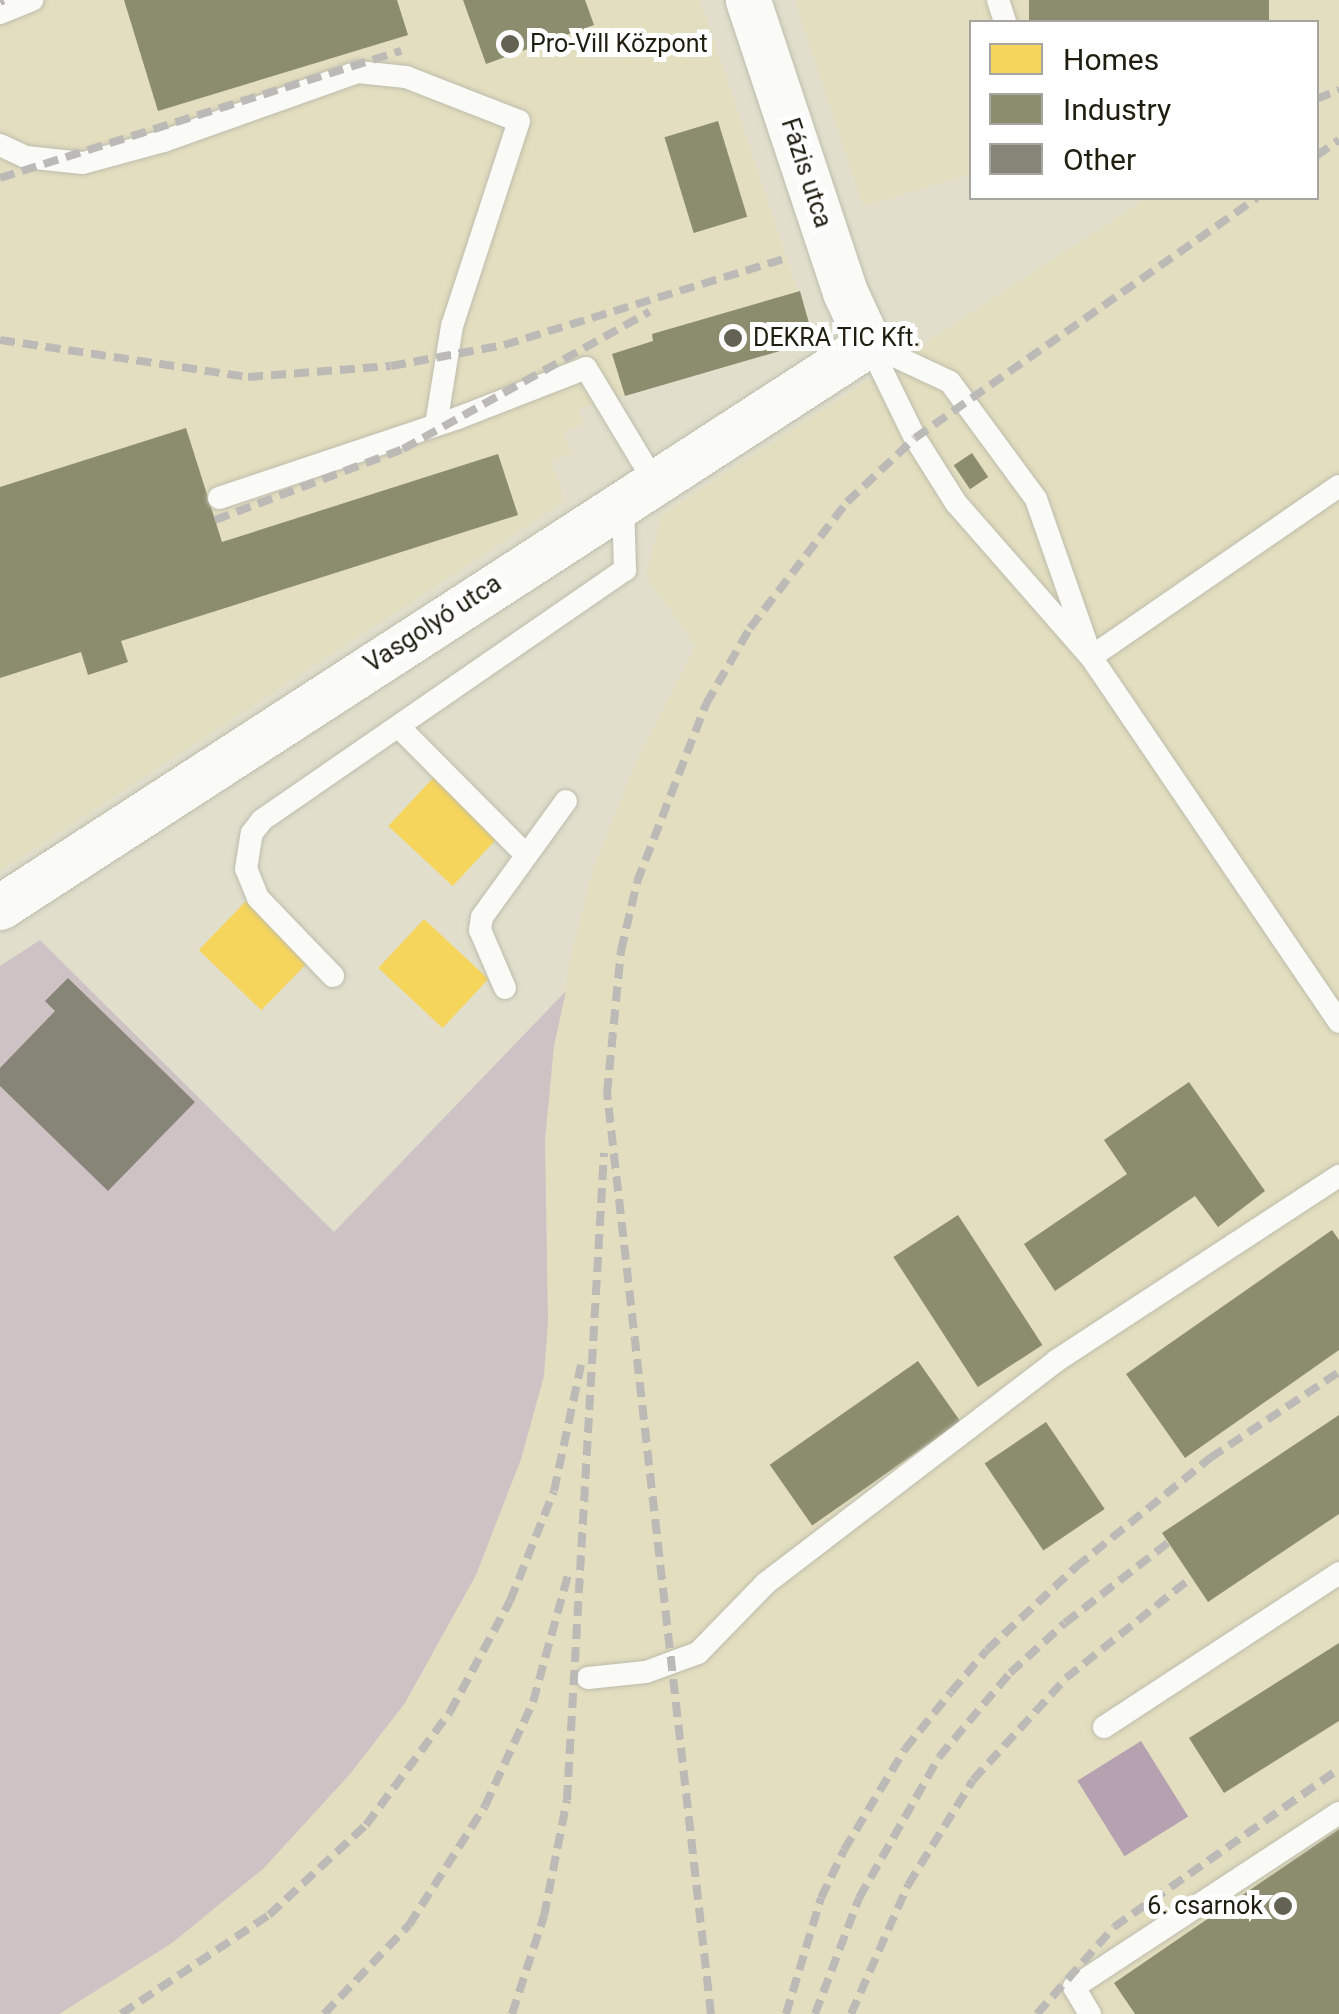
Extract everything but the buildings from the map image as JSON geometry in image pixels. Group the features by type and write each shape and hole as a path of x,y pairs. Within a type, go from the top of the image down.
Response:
{"street":[{"name":"Fázis utca","path":"748,0 845,292 869,344"},
{"name":"Vasgolyó utca","path":"0,907 638,490 869,344"}],"lane":[{"path":"0,13 34,0"},
{"path":"0,145 26,157 83,162 164,141 358,72 406,77 519,121 452,326 436,425"},
{"path":"869,344 914,438 956,503 1091,656 1339,1022"},
{"path":"869,344 950,382 1036,498 1091,656"},
{"path":"219,498 436,425 586,368 638,490 625,570 262,820 248,844 246,870 258,898 333,976"},
{"path":"1091,656 1339,486"},
{"path":"400,727 526,855"},
{"path":"505,988 480,930 482,917 566,802"},
{"path":"588,1678 646,1672 698,1653 766,1583 1056,1361 1339,1176"},
{"path":"1104,1727 1339,1572"},
{"path":"1090,2014 1074,1987 1339,1813"}],"shaded area":[{"path":"0,0 700,0 814,341 578,409 583,425 563,432 572,453 551,460 565,501 0,871"},
{"path":"795,0 1339,0 1339,2014 59,2014 172,1943 264,1868 350,1774 405,1703 476,1575 521,1459 544,1376 545,1140 554,1046 572,952 593,869 637,759 696,646 646,576 662,515 1144,200 1319,200 1319,20 969,20 969,175 863,206"},
{"path":"40,940 334,1232 566,991 554,1046 545,1140 548,1322 544,1376 521,1459 476,1575 405,1703 350,1774 264,1868 172,1943 59,2014 0,2014 0,966"},
{"path":"1141,1741 1188,1816 1125,1856 1077,1781"}],"railway":[{"path":"0,2 4,0"},
{"path":"0,178 401,51"},
{"path":"1319,98 1339,90"},
{"path":"1319,154 1339,140"},
{"path":"711,2014 607,1093 621,951 637,882 706,704 750,628 847,502 915,438 1254,200"},
{"path":"0,340 248,377 391,366 504,345 786,258"},
{"path":"215,520 403,449 649,312"},
{"path":"512,2014 544,1916 567,1800 604,1153"},
{"path":"121,2014 269,1915 366,1825 450,1712 510,1601 554,1491 581,1365"},
{"path":"786,2014 821,1898 844,1850 905,1749 987,1650 1076,1567 1210,1458 1339,1372"},
{"path":"815,2014 859,1898 939,1757 1010,1673 1065,1623 1169,1542"},
{"path":"324,2014 409,1925 485,1806 533,1702 568,1575"},
{"path":"851,2014 908,1885 973,1780 1066,1678 1192,1577"},
{"path":"1037,2014 1114,1927 1339,1769"}],"place":[{"name":"Pro-Vill Központ","path":"510,44"},
{"name":"DEKRA TIC Kft.","path":"733,338"},
{"name":"6. csarnok","path":"1283,1906"}]}
